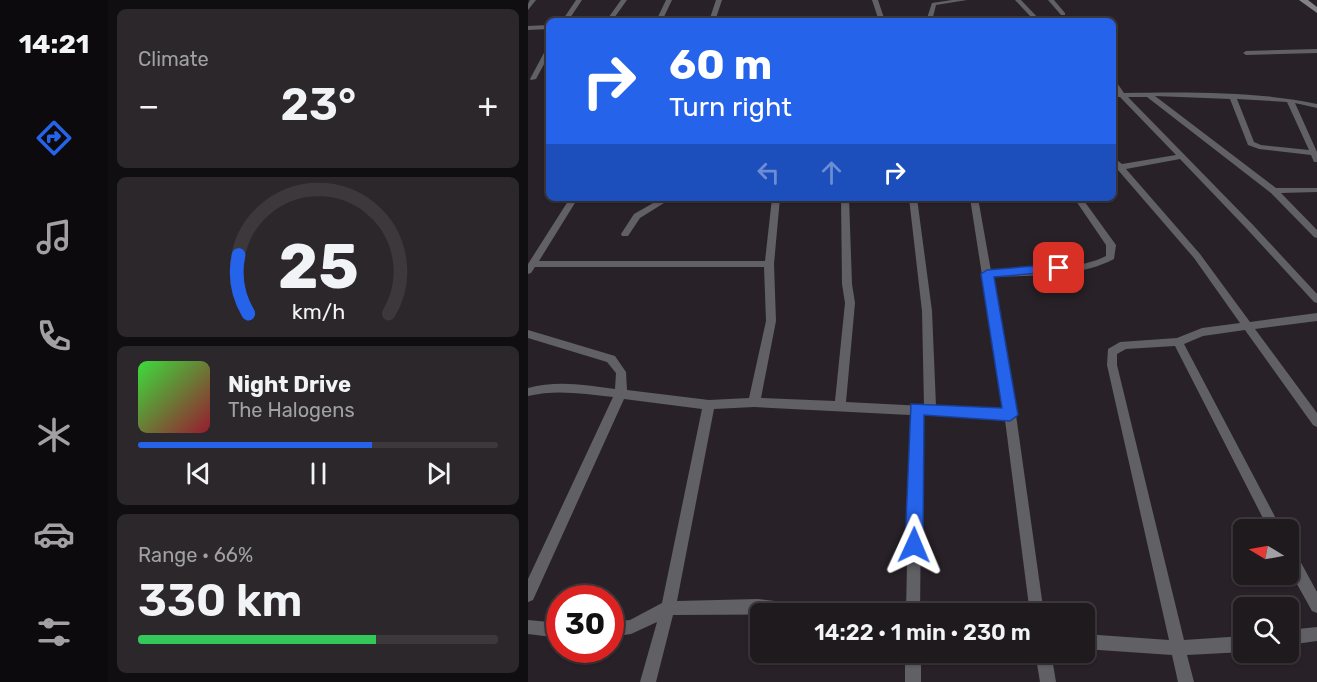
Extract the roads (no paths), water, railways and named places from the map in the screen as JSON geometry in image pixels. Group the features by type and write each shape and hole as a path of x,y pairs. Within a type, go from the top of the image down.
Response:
{"main road":[{"path":"1303,0 1317,11"}],"street":[{"path":"528,8 533,0"},
{"path":"567,18 579,0"},
{"path":"611,18 624,0"},
{"path":"660,18 669,0"},
{"path":"713,18 719,0"},
{"path":"875,0 881,18"},
{"path":"931,18 934,4 964,0"},
{"path":"1018,0 1036,18"},
{"path":"1051,0 1064,14"},
{"path":"528,28 546,27"},
{"path":"1246,53 1317,51"},
{"path":"533,79 546,55"},
{"path":"1117,94 1290,100 1317,106"},
{"path":"1117,94 1250,226 1317,300"},
{"path":"1148,94 1274,191 1317,235"},
{"path":"1233,97 1251,143 1259,147 1312,153"},
{"path":"1290,100 1317,160"},
{"path":"1117,168 1180,157"},
{"path":"1117,168 1197,256 1250,326 1317,422"},
{"path":"1274,191 1317,190"},
{"path":"531,268 572,201"},
{"path":"625,234 637,216 663,201"},
{"path":"754,402 771,321 769,264 776,201"},
{"path":"840,407 850,303 847,285 845,201"},
{"path":"913,201 927,310 914,603"},
{"path":"975,201 1010,415 1036,603"},
{"path":"987,274 1083,267 1102,264 1111,258 1112,245 1080,201"},
{"path":"531,268 769,264"},
{"path":"1186,682 1112,365 1112,352 1124,345 1178,342 1202,332 1317,317"},
{"path":"528,334 611,359 621,372 621,392 528,595"},
{"path":"1178,342 1270,519"},
{"path":"528,392 543,388 566,387 621,392 709,405 754,402 1010,415"},
{"path":"648,682 668,608 709,405"},
{"path":"1299,573 1317,606"},
{"path":"624,628 631,627 668,608 750,606"},
{"path":"528,627 546,629"},
{"path":"1299,636 1317,634"},
{"path":"1095,642 1178,648 1233,645"},
{"path":"912,682 913,663"},
{"path":"1044,663 1048,682"}]}
